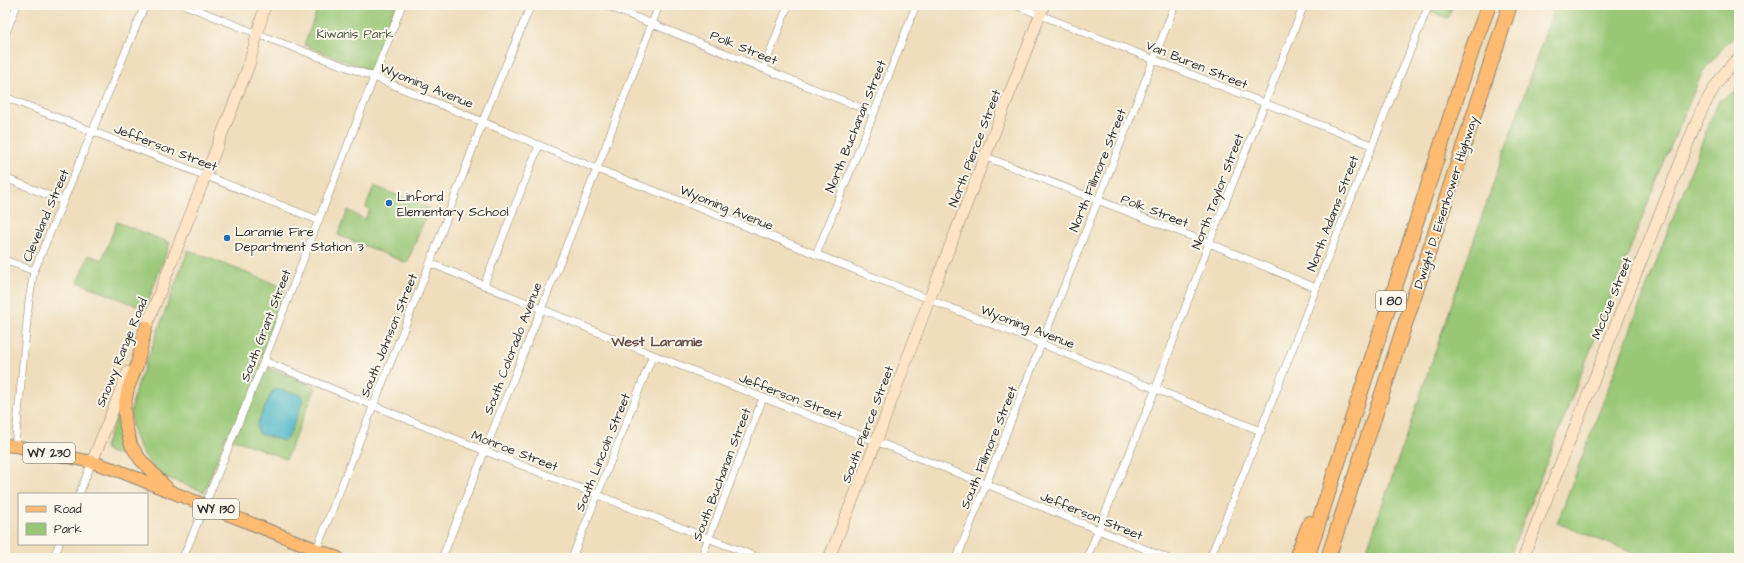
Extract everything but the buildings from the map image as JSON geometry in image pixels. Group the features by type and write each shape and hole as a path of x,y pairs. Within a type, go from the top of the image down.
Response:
{"highway":[{"name":"Dwight D. Eisenhower Highway","path":"1307,558 1474,44 1489,5"},
{"name":"Dwight D. Eisenhower Highway","path":"1328,558 1387,383 1508,8"},
{"path":"1337,558 1387,383"},
{"path":"1296,558 1356,410"}],"main road":[{"name":"Snowy Range Road","path":"92,462 244,80 259,34 265,5"},
{"name":"North Pierce Street","path":"929,300 1042,10"},
{"name":"McCue Street","path":"1523,558 1694,128 1711,92 1721,77 1739,57"},
{"name":"South Pierce Street","path":"829,558 876,442 929,300"},
{"name":"WY 130","path":"146,327 137,365 128,388 124,408 126,426 131,445 140,459 170,490"},
{"name":"WY 230","path":"10,446 92,462"},
{"name":"WY 130","path":"92,462 119,470 204,504 315,554 338,558"}],"street":[{"path":"5,35 17,5"},
{"name":"Cleveland Street","path":"10,446 34,271 145,5"},
{"name":"Wyoming Avenue","path":"184,5 374,76 597,169 708,211 1261,431"},
{"name":"South Grant Street","path":"183,558 264,361 402,5"},
{"name":"South Johnson Street","path":"315,554 372,406 430,263 483,121 531,5"},
{"name":"Polk Street","path":"605,5 874,113"},
{"name":"South Colorado Avenue","path":"442,558 597,169 659,5"},
{"path":"764,68 788,5"},
{"name":"North Buchanan Street","path":"816,255 916,5"},
{"name":"Van Buren Street","path":"1015,5 1042,10 1154,60 1371,146"},
{"name":"North Fillmore Street","path":"1041,344 1175,5"},
{"name":"North Taylor Street","path":"1087,558 1156,388 1209,243 1304,5"},
{"name":"North Adams Street","path":"1210,558 1261,431 1371,146 1429,5"},
{"name":"Jefferson Street","path":"5,97 92,132 207,175 318,220"},
{"path":"484,285 538,145"},
{"name":"Polk Street","path":"986,157 1098,202 1209,243 1316,288"},
{"path":"5,178 63,202"},
{"path":"5,260 34,271"},
{"name":"Jefferson Street","path":"430,263 653,355 986,484 1167,558"},
{"name":"South Fillmore Street","path":"957,558 1041,344"},
{"name":"South Lincoln Street","path":"572,558 653,355"},
{"name":"Monroe Street","path":"264,361 484,451 759,558"},
{"name":"South Buchanan Street","path":"701,558 763,398"},
{"path":"79,493 92,462"},
{"path":"54,558 59,545"}],"green space":[{"name":"Kiwanis Park","path":"319,5 396,5 371,71 304,45"},
{"path":"1414,5 1453,5 1448,18"},
{"path":"1555,5 1739,5 1739,33 1725,45 1702,73 1666,157 1509,558 1364,558"},
{"path":"1739,83 1739,558 1646,558 1557,523 1713,113 1719,101 1731,94 1734,95"},
{"path":"374,186 429,208 407,263 338,235 348,210 364,220 370,210 366,207"},
{"path":"117,222 170,243 145,309 78,282 89,255 102,260"},
{"path":"188,250 285,288 259,364 316,387 286,459 226,436 204,492 158,474 140,449 132,428 131,411 135,392"},
{"path":"122,403 134,459 108,452 105,447"}],"water":[{"path":"278,389 300,395 303,400 289,436 284,441 260,434 257,429 257,424 272,392"}],"place":[{"name":"Linford Elementary School","path":"389,203"},
{"name":"Laramie Fire Department Station 3","path":"227,238"}],"district":[{"name":"West Laramie","path":"657,341"}]}
